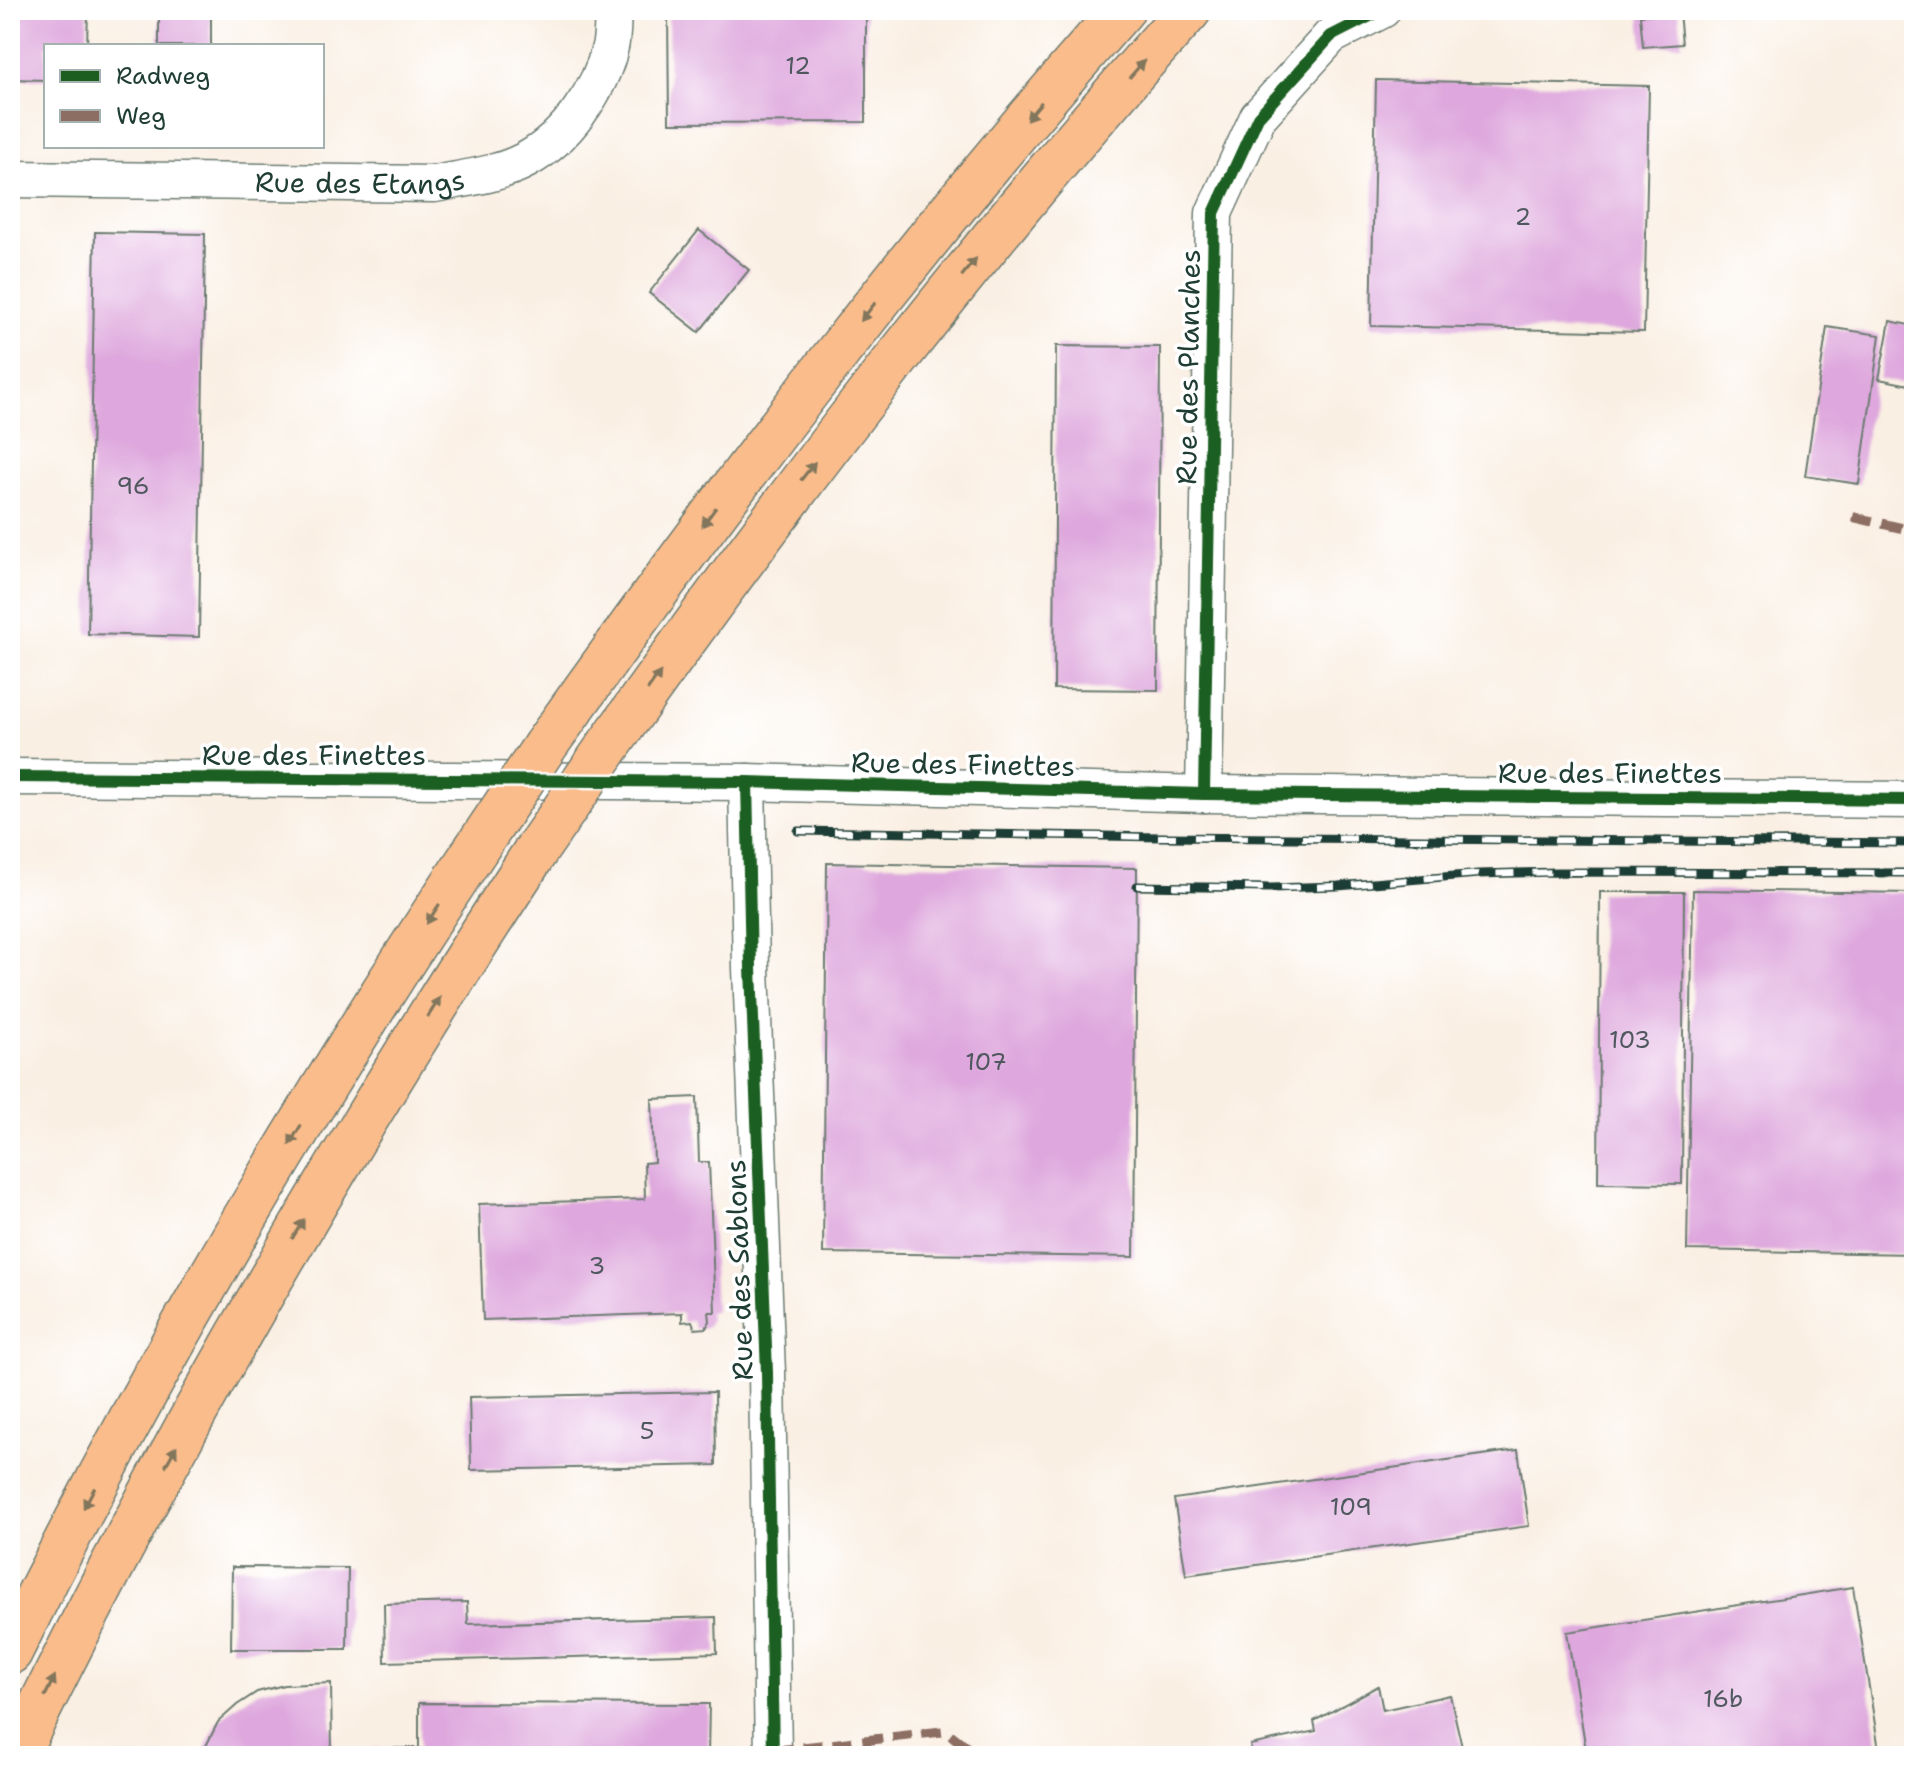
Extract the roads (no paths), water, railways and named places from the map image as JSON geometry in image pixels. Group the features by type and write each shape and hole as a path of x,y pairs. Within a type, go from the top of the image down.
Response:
{"highway":[{"path":"10,1652 125,1431 239,1229 375,1004 545,746 712,513 839,349 974,181 1122,10"},
{"path":"16,1756 116,1558 251,1309 403,1057 535,852 719,591 865,398 1035,188 1189,10"}],"street":[{"name":"Rue des Etangs","path":"10,179 435,184 499,171 547,146 585,103 611,47 613,10"},
{"name":"Rue des Planches","path":"1204,794 1214,213 1258,117 1331,36 1382,10"},
{"name":"Rue des Finettes","path":"10,777 747,782 1204,794 1914,800"},
{"name":"Rue des Sablons","path":"747,782 767,1373 773,1756"}],"railway":[{"path":"798,831 1914,843"},
{"path":"1137,886 1338,886 1478,874 1558,872 1914,873"}]}
